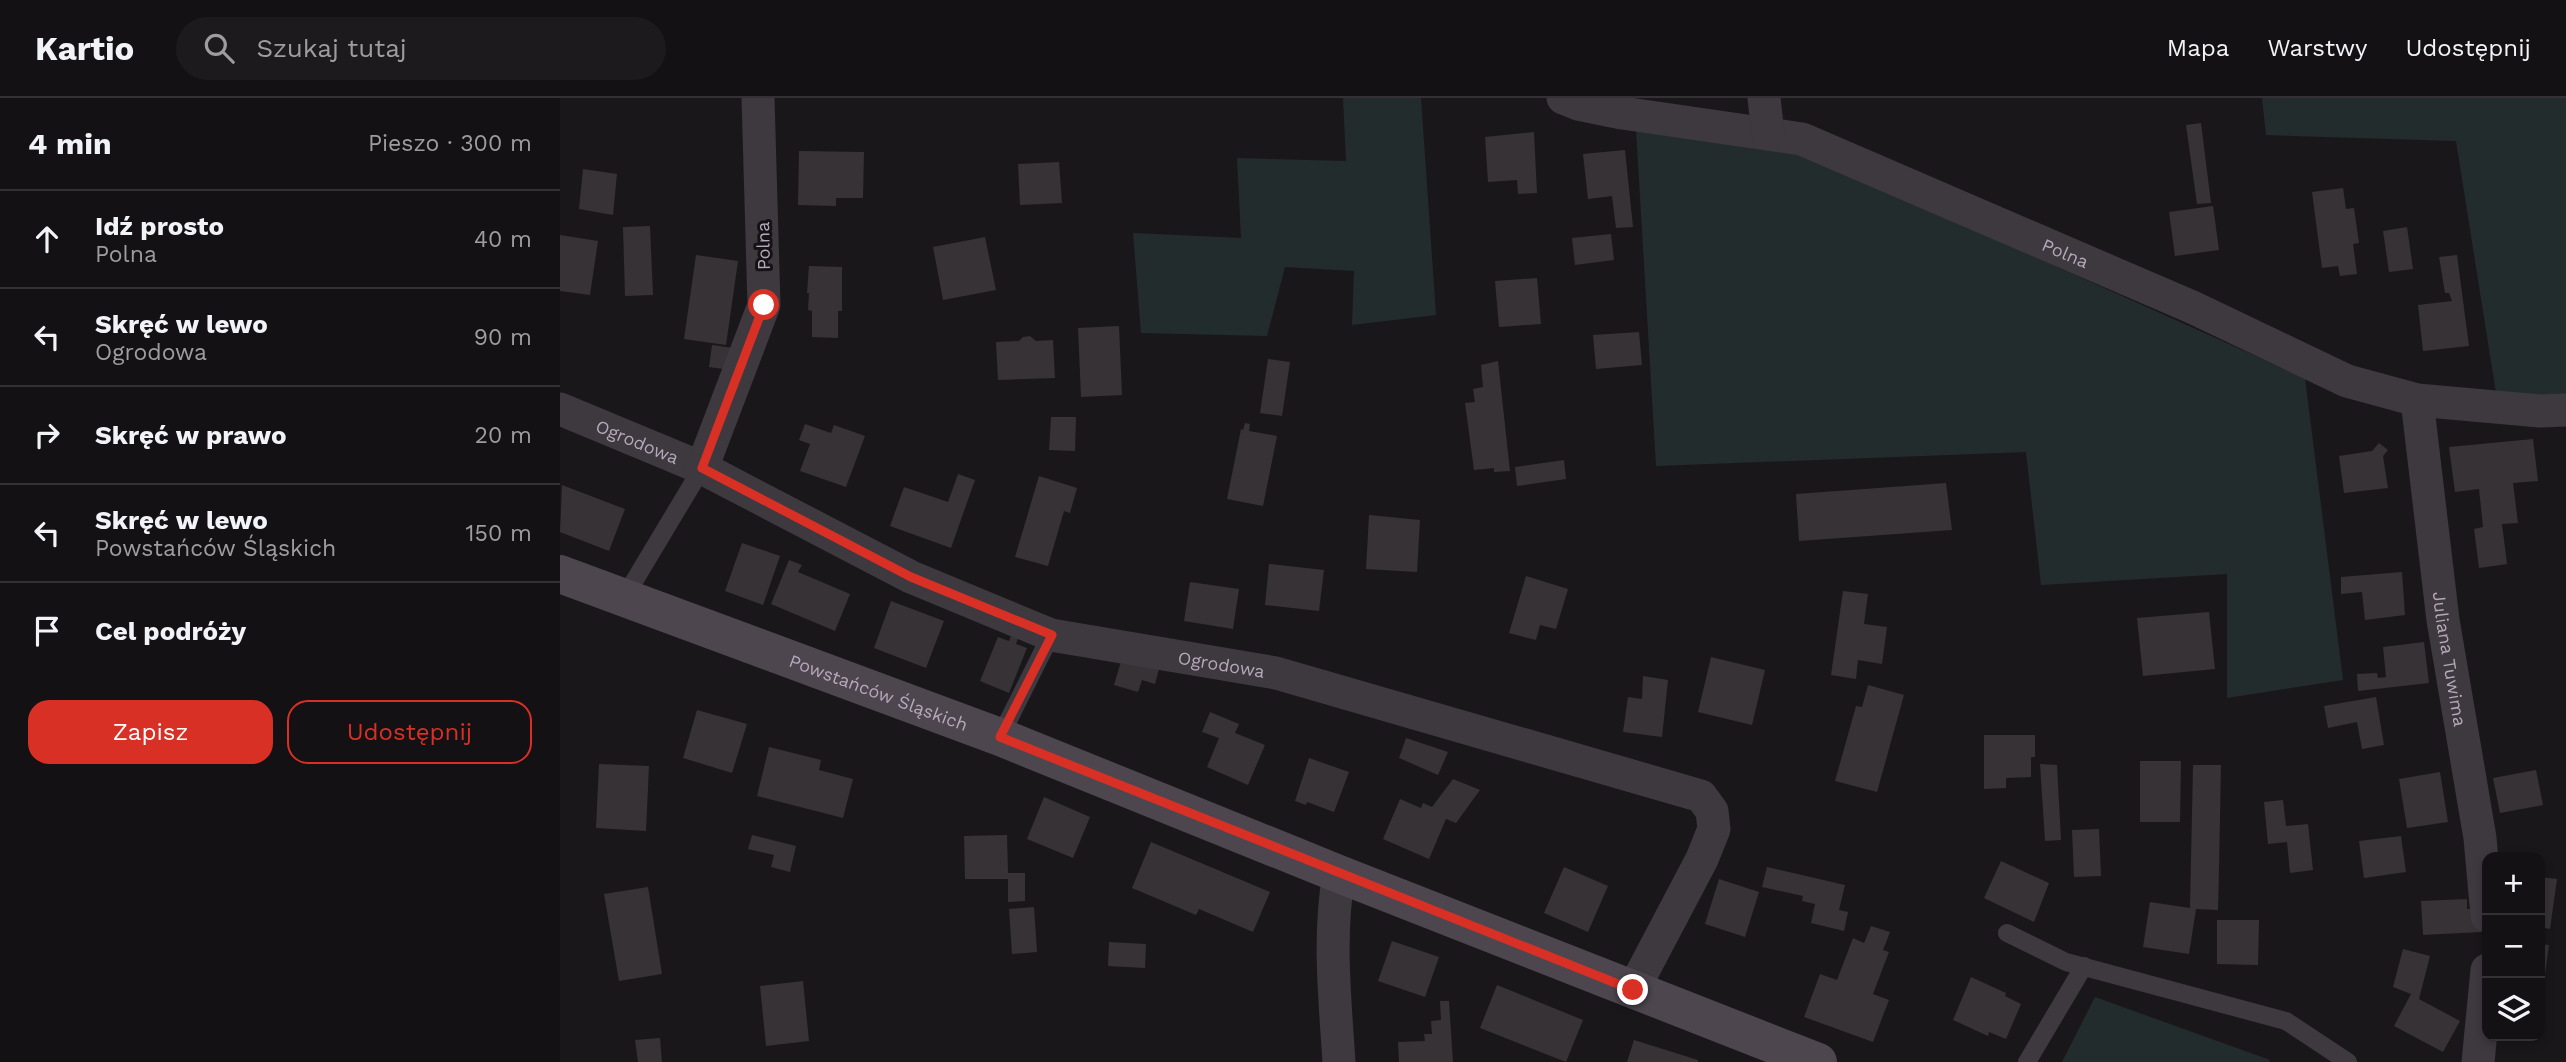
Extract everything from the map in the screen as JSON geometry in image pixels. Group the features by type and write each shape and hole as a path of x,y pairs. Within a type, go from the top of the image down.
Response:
{"street":[{"name":"Polna","path":"702,468 764,305 758,98"},
{"name":"Polna","path":"1563,98 1578,104 1622,113 1802,139 2192,307 2347,381 2417,400 2540,411 2566,410"},
{"path":"1764,98 1768,134"},
{"name":"Juliana Tuwima","path":"2417,400 2443,620 2480,838 2487,915"},
{"name":"Ogrodowa","path":"560,409 702,468 911,577 1052,635 1276,673 1701,796 1712,811 1714,829 1702,859 1633,990"},
{"name":"Powstańców Śląskich","path":"560,574 1000,737 1339,874 1818,1062"},
{"path":"1339,874 1335,893 1334,986 1339,1062"},
{"path":"2478,1062 2486,978"}],"lane":[{"path":"624,598 702,468"},
{"path":"1000,737 1052,635"},
{"path":"2007,933 2066,962 2286,1021 2348,1062"},
{"path":"2027,1062 2084,966"}],"shaded area":[{"path":"1343,98 1421,98 1436,315 1352,325 1354,271 1285,267 1267,336 1141,333 1133,233 1241,238 1237,158 1346,161"},
{"path":"2262,98 2566,98 2566,396 2496,393 2456,141 2266,135"},
{"path":"1636,129 1792,148 2305,378 2343,680 2227,698 2227,574 2041,585 2026,452 1656,466"},
{"path":"2095,997 2270,1060 2062,1062"}],"building":[{"path":"2201,123 2211,203 2197,204 2186,125"},
{"path":"1534,132 1537,193 1518,194 1517,180 1488,182 1485,137"},
{"path":"1625,150 1633,227 1616,228 1612,196 1588,199 1583,154"},
{"path":"799,151 864,152 863,198 836,198 836,206 798,205"},
{"path":"1059,162 1062,203 1020,205 1018,164"},
{"path":"583,169 617,174 613,215 579,209"},
{"path":"2343,188 2346,209 2354,208 2359,243 2353,244 2357,274 2340,276 2338,266 2322,268 2312,192"},
{"path":"2213,206 2219,250 2175,256 2169,212"},
{"path":"650,226 653,295 625,296 623,227"},
{"path":"2407,227 2413,269 2389,272 2383,231"},
{"path":"1611,234 1614,260 1575,265 1572,238"},
{"path":"560,235 598,241 590,295 560,291"},
{"path":"985,237 996,290 943,300 933,247"},
{"path":"696,255 738,261 726,345 684,339"},
{"path":"2457,255 2469,346 2423,351 2418,305 2452,301 2449,293 2445,293 2439,257"},
{"path":"809,266 842,267 842,311 838,311 838,338 812,337 812,311 808,310 807,293"},
{"path":"1537,278 1541,324 1499,327 1495,281"},
{"path":"1119,326 1122,395 1081,397 1078,328"},
{"path":"1639,332 1642,365 1596,369 1593,335"},
{"path":"1030,336 1036,341 1053,340 1055,378 998,380 996,342 1019,341"},
{"path":"712,345 733,348 730,370 709,367"},
{"path":"1268,359 1290,362 1282,416 1260,413"},
{"path":"1498,361 1510,471 1494,472 1494,468 1474,470 1465,403 1475,402 1473,389 1483,387 1481,365"},
{"path":"1051,417 1076,417 1075,451 1049,450"},
{"path":"1245,423 1250,424 1249,431 1277,436 1263,506 1227,499 1241,429 1243,430"},
{"path":"805,424 831,433 834,425 865,436 846,487 800,471 810,444 799,440"},
{"path":"2533,439 2538,481 2513,483 2518,523 2502,524 2507,564 2479,568 2474,529 2483,527 2479,489 2455,492 2449,447"},
{"path":"2379,443 2388,450 2383,456 2388,488 2344,493 2339,456 2372,451"},
{"path":"1564,460 1566,479 1517,486 1515,467"},
{"path":"958,474 975,480 951,548 890,526 904,487 948,502"},
{"path":"1039,476 1077,488 1070,513 1064,511 1048,566 1015,557"},
{"path":"1946,483 1952,530 1799,541 1796,494"},
{"path":"562,485 625,509 609,551 560,532"},
{"path":"1369,515 1420,520 1417,572 1366,569"},
{"path":"742,543 780,556 763,605 725,591"},
{"path":"789,560 802,565 798,572 850,594 835,631 771,604"},
{"path":"1269,564 1324,570 1319,611 1265,605"},
{"path":"2402,572 2405,615 2365,620 2362,592 2341,594 2341,577"},
{"path":"1526,576 1568,589 1556,629 1540,625 1536,640 1509,633"},
{"path":"1190,582 1239,589 1233,629 1184,621"},
{"path":"1843,591 1868,594 1864,624 1887,627 1882,664 1858,660 1856,679 1831,675"},
{"path":"891,601 944,621 926,668 874,648"},
{"path":"2209,612 2215,669 2143,676 2137,618"},
{"path":"1011,636 1018,638 1016,644 1027,648 1009,693 980,681 998,637 1009,641"},
{"path":"2424,642 2429,683 2358,691 2357,674 2377,673 2378,678 2386,677 2383,647"},
{"path":"1711,657 1765,670 1752,725 1698,712"},
{"path":"1122,658 1159,669 1155,684 1142,680 1138,692 1114,685"},
{"path":"1643,676 1668,680 1662,737 1623,732 1628,697 1642,699"},
{"path":"1868,685 1904,695 1877,792 1835,781 1856,706 1862,707"},
{"path":"2376,697 2384,745 2362,749 2357,722 2328,728 2324,706"},
{"path":"697,710 747,724 732,773 683,758"},
{"path":"1210,712 1239,724 1235,733 1265,745 1248,785 1207,767 1219,738 1202,732"},
{"path":"1984,735 2035,735 2031,777 2006,778 2006,788 1984,789"},
{"path":"1406,738 1448,752 1438,775 1399,758"},
{"path":"769,747 821,760 819,770 853,779 843,818 757,796"},
{"path":"1309,758 1349,772 1334,812 1307,802 1306,805 1295,801"},
{"path":"2140,761 2181,761 2180,822 2140,822"},
{"path":"599,764 649,766 646,831 596,828"},
{"path":"2040,764 2057,765 2061,840 2045,841"},
{"path":"2193,765 2221,765 2219,869 2218,910 2196,909 2189,954 2143,947 2150,902 2190,908"},
{"path":"2536,770 2543,805 2500,813 2493,778"},
{"path":"2440,772 2448,822 2407,828 2399,779"},
{"path":"1453,779 1480,790 1456,823 1446,819 1429,859 1383,839 1400,799 1421,808 1423,803 1432,807"},
{"path":"1044,797 1090,817 1073,858 1027,839"},
{"path":"2283,800 2286,826 2308,824 2313,870 2290,873 2287,842 2268,844 2264,802"},
{"path":"2099,829 2101,876 2074,877 2072,830"},
{"path":"752,835 796,846 790,872 771,867 774,855 748,849"},
{"path":"1007,835 1008,873 1025,873 1025,901 1008,902 1008,879 965,879 964,836"},
{"path":"2401,836 2406,872 2364,878 2359,841"},
{"path":"1151,842 1270,892 1253,932 1199,909 1196,915 1132,888"},
{"path":"2001,861 2049,883 2034,922 1984,898"},
{"path":"1564,867 1608,886 1588,932 1544,913"},
{"path":"1767,867 1845,885 1839,910 1848,912 1844,931 1811,923 1815,904 1802,901 1803,896 1762,887"},
{"path":"2545,878 2557,879 2550,929 2545,928"},
{"path":"1719,879 1759,892 1745,937 1705,924"},
{"path":"648,887 662,974 619,981 604,894"},
{"path":"2467,899 2467,909 2480,909 2481,932 2423,935 2421,901"},
{"path":"1034,907 1037,952 1012,954 1009,909"},
{"path":"2217,920 2259,920 2258,965 2217,964"},
{"path":"1871,926 1890,932 1883,950 1889,952 1873,994 1889,1000 1873,1042 1804,1017 1820,974 1837,980 1853,938 1864,943"},
{"path":"1392,941 1439,957 1425,997 1378,981"},
{"path":"1109,942 1146,944 1145,968 1108,966"},
{"path":"2545,945 2549,945 2545,975"},
{"path":"2403,949 2430,956 2419,999 2460,1021 2443,1052 2394,1026 2411,994 2393,987"},
{"path":"1971,977 2006,993 2005,996 2021,1004 2006,1039 1989,1032 1988,1036 1953,1020"},
{"path":"803,981 809,1041 766,1046 760,986"},
{"path":"1497,985 1583,1020 1566,1062 1480,1028"},
{"path":"1440,1001 1449,1001 1453,1062 1399,1062 1398,1042 1425,1041 1424,1034 1432,1034 1431,1021 1441,1020"},
{"path":"660,1038 662,1062 638,1062 635,1040"},
{"path":"1634,1040 1698,1060 1698,1062 1627,1062"}],"route":[{"path":"764,305 702,468 911,577 1052,635 1000,737 1633,990"}]}
